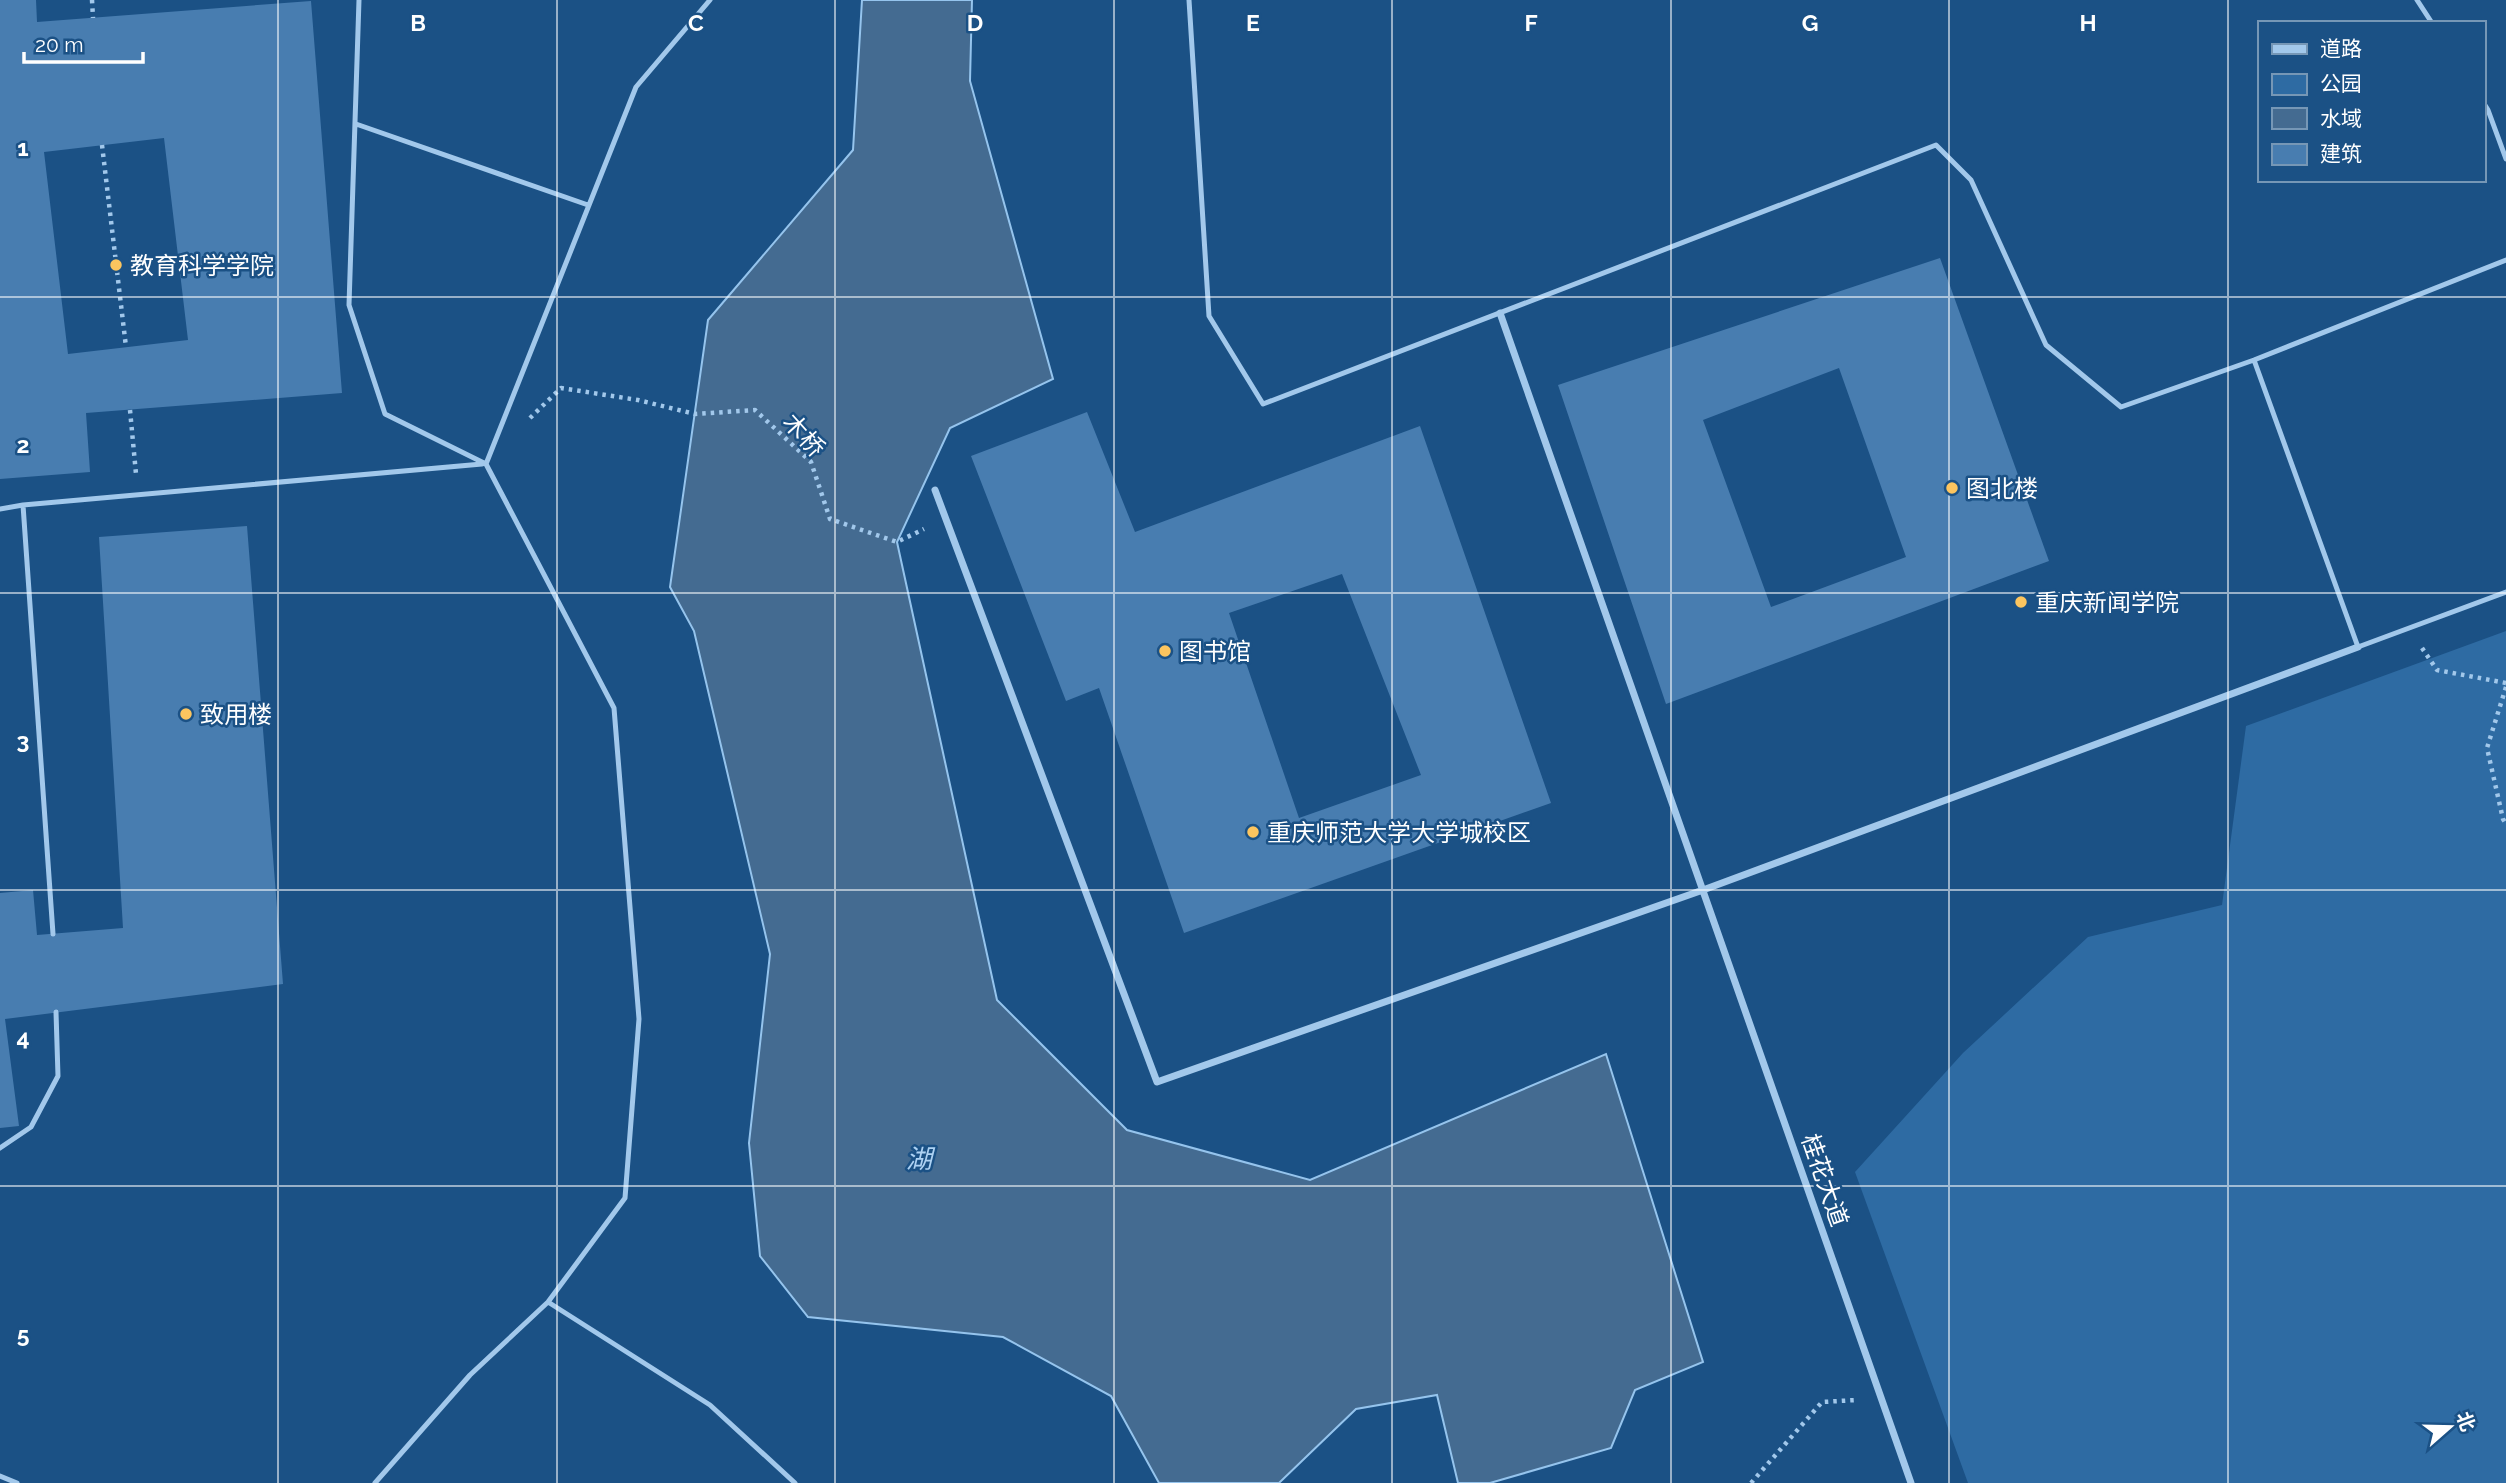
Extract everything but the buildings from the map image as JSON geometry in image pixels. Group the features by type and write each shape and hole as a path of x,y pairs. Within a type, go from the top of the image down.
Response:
{"street":[{"name":"桂花大道","path":"1500,313 1911,1483"},
{"path":"935,490 1157,1082 1703,890 2358,647"}],"lane":[{"path":"359,0 349,305 385,414 486,464 614,708 639,1019 625,1198 548,1302 470,1376 375,1483"},
{"path":"486,464 636,87 710,0"},
{"path":"1189,0 1209,316 1263,404 1936,145 1971,180 2046,345 2121,407 2254,360 2506,260"},
{"path":"2417,0 2431,21"},
{"path":"2485,105 2506,159"},
{"path":"356,124 589,205"},
{"path":"2254,360 2358,647 2506,592"},
{"path":"0,509 486,464"},
{"path":"23,505 53,934"},
{"path":"0,1148 31,1127 58,1076 56,1012"},
{"path":"548,1302 709,1405 796,1483"},
{"path":"0,1476 17,1483"}],"path":[{"path":"92,0 93,18"},
{"path":"102,145 126,347"},
{"name":"木桥","path":"523,426 561,388 638,400 695,414 755,410 811,462 830,519 897,542"},
{"path":"130,410 138,495"},
{"path":"2410,628 2437,670 2506,685 2487,748 2506,824"},
{"path":"1751,1483 1822,1402 1881,1397"}],"green space":[{"path":"2506,631 2506,1483 1968,1483 1855,1172 1963,1053 2088,937 2222,905 2246,726"}],"water":[{"name":"湖","path":"862,0 972,0 970,81 1053,379 950,428 897,542 997,1000 1127,1130 1310,1180 1606,1054 1703,1362 1635,1390 1611,1448 1490,1483 1458,1483 1437,1395 1356,1409 1279,1483 1159,1483 1111,1396 1003,1337 808,1317 760,1256 749,1143 770,954 694,631 670,587 708,320 853,150"}],"place":[{"name":"教育科学学院","path":"116,265"},
{"name":"图北楼","path":"1952,488"},
{"name":"重庆新闻学院","path":"2021,602"},
{"name":"图书馆","path":"1165,651"},
{"name":"致用楼","path":"186,714"},
{"name":"重庆师范大学大学城校区","path":"1253,832"}]}
